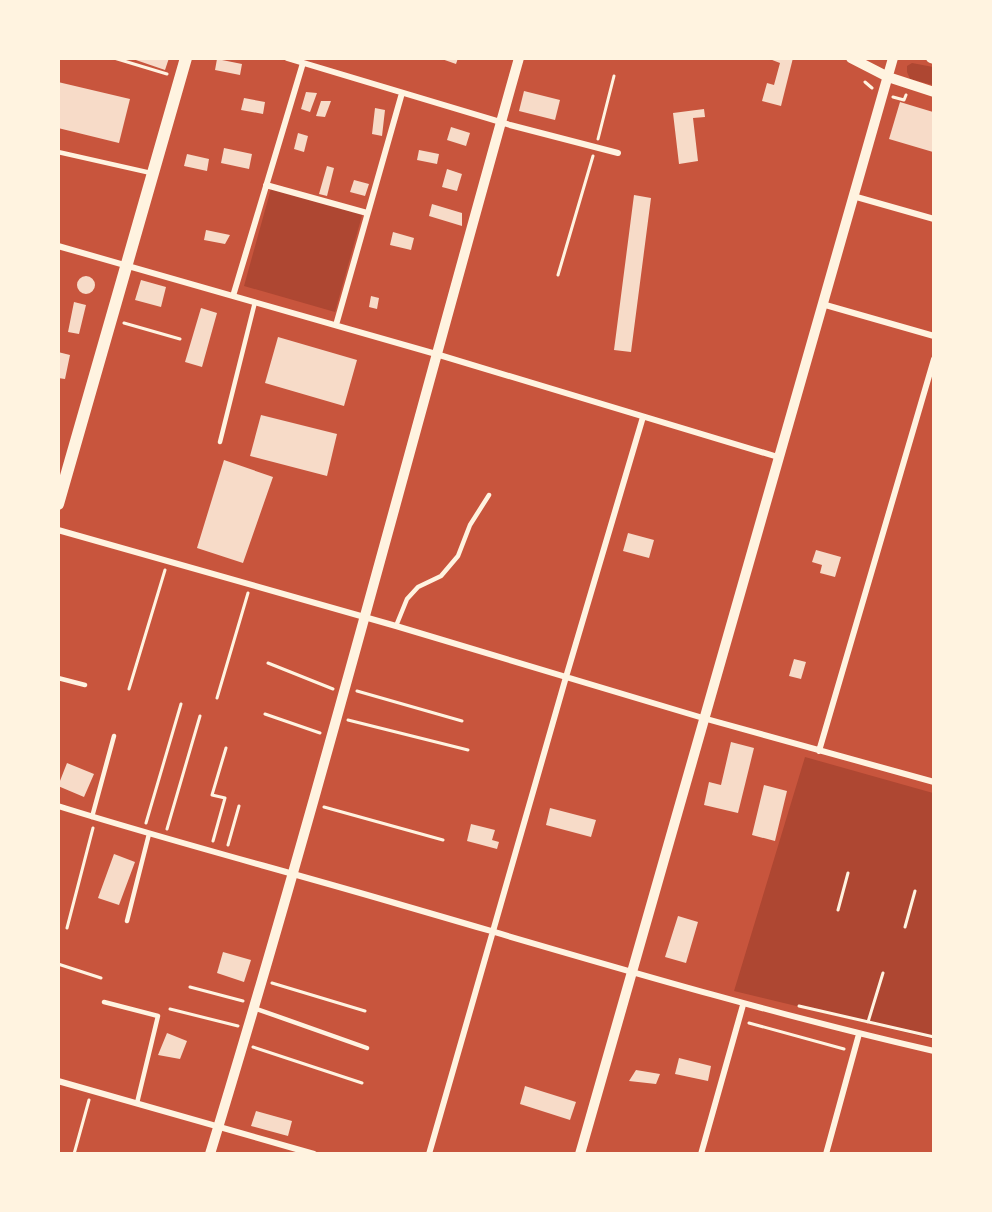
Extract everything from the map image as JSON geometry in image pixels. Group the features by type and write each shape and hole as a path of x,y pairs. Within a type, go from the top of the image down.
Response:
{"main road":[{"path":"58,504 186,58"}],"street":[{"path":"287,58 501,122 618,153"},
{"path":"210,1154 345,691 519,58"},
{"path":"851,58 888,77 933,92"},
{"path":"580,1154 630,972 893,58"},
{"path":"233,296 303,63"},
{"path":"336,325 402,93"},
{"path":"266,185 367,213"},
{"path":"853,196 933,219"},
{"path":"58,246 436,354 778,457"},
{"path":"822,303 933,336"},
{"path":"819,751 933,359"},
{"path":"429,1154 643,417"},
{"path":"58,531 396,626 703,718 933,782"},
{"path":"58,806 743,1005 933,1051"},
{"path":"701,1154 743,1005"},
{"path":"826,1154 859,1034"},
{"path":"58,1081 314,1154"}],"lane":[{"path":"58,152 153,173"},
{"path":"220,442 255,302"},
{"path":"396,626 407,599 418,587 441,576 458,556 470,525 489,495"},
{"path":"58,678 85,685"},
{"path":"94,817 114,736"},
{"path":"127,921 146,833"},
{"path":"104,1002 158,1016 137,1103"},
{"path":"254,1006 367,1048"}],"path":[{"path":"114,58 180,78"},
{"path":"558,275 596,147 614,76"},
{"path":"865,82 872,88"},
{"path":"892,97 904,100"},
{"path":"112,319 180,339"},
{"path":"129,689 167,562"},
{"path":"217,698 250,585"},
{"path":"268,663 345,691 462,721"},
{"path":"146,833 182,704"},
{"path":"265,714 332,737"},
{"path":"164,838 200,716"},
{"path":"337,718 468,750"},
{"path":"210,850 225,798 212,795 226,748"},
{"path":"313,804 443,840"},
{"path":"226,855 239,806"},
{"path":"67,928 94,817"},
{"path":"838,910 848,873"},
{"path":"905,927 915,891"},
{"path":"58,964 101,978"},
{"path":"868,1022 883,973"},
{"path":"262,980 365,1011"},
{"path":"190,987 254,1006"},
{"path":"795,1005 933,1037"},
{"path":"170,1009 248,1029"},
{"path":"750,1024 844,1048"},
{"path":"243,1044 362,1083"},
{"path":"74,1154 92,1090"}],"shaded area":[{"path":"912,63 933,67 933,85 910,79 907,66"},
{"path":"272,185 363,212 335,312 244,286"},
{"path":"805,757 933,793 933,1039 734,991"}],"building":[{"path":"130,58 169,58 165,70"},
{"path":"439,58 458,58 456,64"},
{"path":"767,58 793,58 781,106 762,101 767,83 774,85 780,63"},
{"path":"217,59 242,64 240,75 215,70"},
{"path":"58,82 130,99 119,143 58,128"},
{"path":"524,91 560,100 555,120 519,111"},
{"path":"306,92 317,93 310,112 301,109"},
{"path":"244,98 265,102 263,114 241,110"},
{"path":"321,101 331,101 325,117 316,116"},
{"path":"900,102 933,112 933,152 889,139"},
{"path":"375,108 385,110 382,136 372,134"},
{"path":"704,109 705,117 693,118 698,161 679,164 673,113"},
{"path":"451,127 470,133 466,146 447,140"},
{"path":"298,133 308,136 304,152 294,149"},
{"path":"224,148 252,154 249,169 221,163"},
{"path":"419,150 439,154 437,164 417,160"},
{"path":"187,154 209,159 207,171 184,166"},
{"path":"327,166 334,168 327,196 319,194"},
{"path":"447,169 462,174 457,191 442,187"},
{"path":"354,180 369,184 365,196 350,192"},
{"path":"634,195 651,198 631,352 614,350"},
{"path":"432,204 462,213 462,226 429,216"},
{"path":"206,230 230,235 225,244 204,240"},
{"path":"393,232 414,238 411,250 390,245"},
{"path":"86,276 92,279 95,285 92,291 86,294 80,291 77,285 80,279"},
{"path":"141,280 166,287 161,307 135,300"},
{"path":"371,296 379,298 377,309 369,307"},
{"path":"74,302 86,305 79,334 68,332"},
{"path":"201,308 217,313 202,367 185,362"},
{"path":"278,337 357,360 344,406 265,383"},
{"path":"58,352 70,355 65,379 58,378"},
{"path":"261,415 337,434 327,476 250,456"},
{"path":"224,460 273,477 243,563 197,548"},
{"path":"628,533 654,540 649,558 623,551"},
{"path":"816,550 841,557 835,577 820,573 822,565 812,562"},
{"path":"794,659 806,662 801,679 789,676"},
{"path":"731,742 754,748 738,813 704,805 709,782 721,785"},
{"path":"67,763 94,774 84,797 58,786"},
{"path":"764,785 787,791 775,841 752,835"},
{"path":"550,808 596,820 591,837 546,825"},
{"path":"471,824 495,830 492,840 499,842 497,849 467,841"},
{"path":"114,854 135,862 119,905 98,898"},
{"path":"678,916 698,922 686,963 665,957"},
{"path":"223,952 251,960 244,982 217,973"},
{"path":"167,1033 187,1041 180,1059 158,1055"},
{"path":"679,1058 711,1066 708,1081 675,1074"},
{"path":"636,1070 660,1074 656,1084 629,1081"},
{"path":"525,1086 576,1102 570,1120 520,1104"},
{"path":"256,1111 292,1121 288,1136 251,1126"}]}
